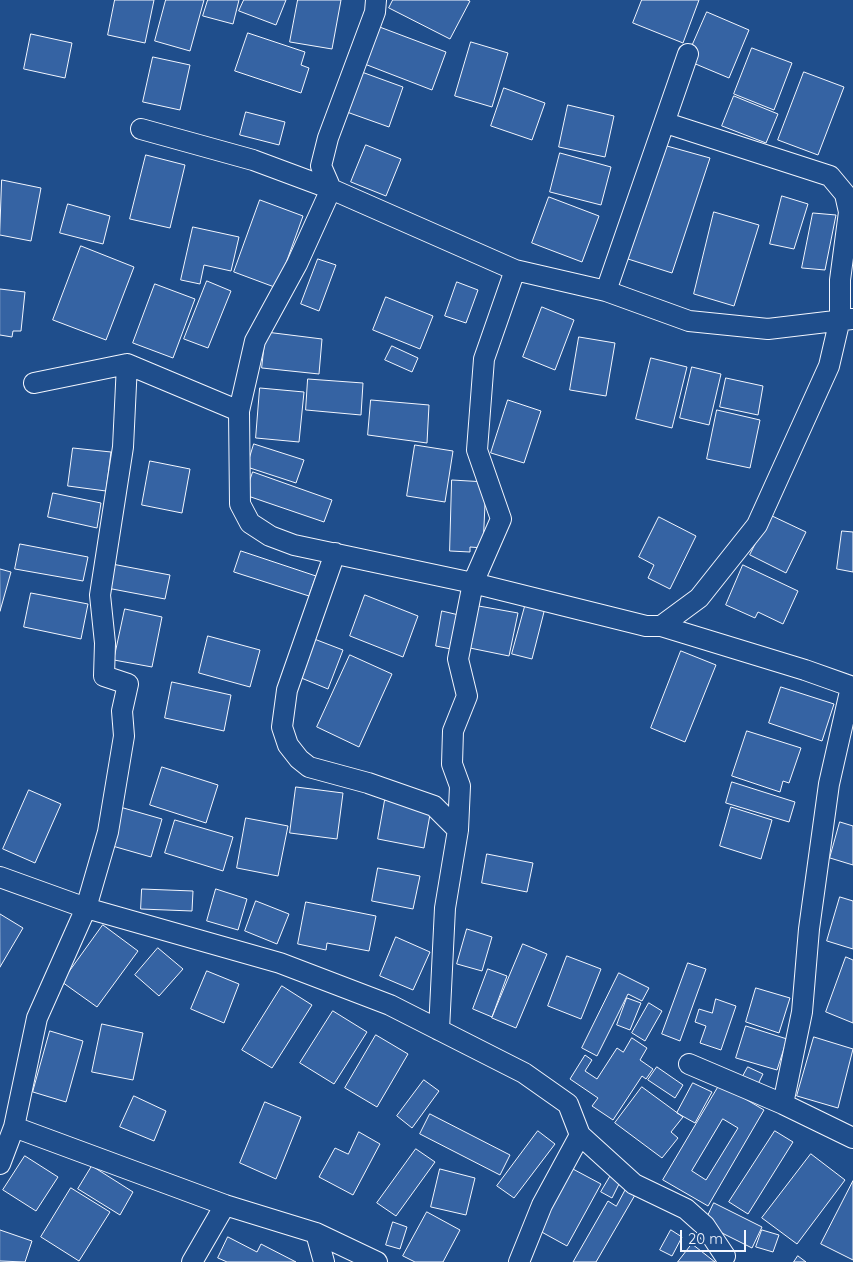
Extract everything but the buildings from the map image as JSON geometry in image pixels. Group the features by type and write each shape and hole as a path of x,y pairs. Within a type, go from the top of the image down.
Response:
{"street":[{"path":"376,0 376,12 328,138 321,166 331,189 297,264 256,341 239,411 240,504 250,523 270,536 294,545 473,583 646,626 661,626 805,670 852,687 828,784 809,929 802,1012 783,1104"},
{"path":"606,292 666,123 688,54"},
{"path":"661,626 699,598 757,526 830,366 846,319 840,280 849,212 845,194 830,176 666,123"},
{"path":"141,129 253,160 331,189 515,270 606,292 689,321 768,329 846,319"},
{"path":"439,1030 445,908 458,830 460,786 452,764 453,731 467,696 458,660 473,583 501,519 477,450 484,359 515,270"},
{"path":"34,383 127,364 239,411"},
{"path":"0,1164 14,1127 38,1018 86,908 108,832 124,736 122,711 128,684 104,676 105,643 100,595 123,447 127,364"},
{"path":"335,553 287,690 282,727 288,744 299,759 309,767 368,783 434,806 458,830"},
{"path":"0,877 86,908 280,964 390,1005 524,1073 568,1104 580,1135 634,1184 686,1210 705,1226 726,1256"},
{"path":"689,1064 783,1104 853,1138"},
{"path":"14,1127 225,1205 316,1234 377,1262"},
{"path":"520,1262 542,1205 580,1135"},
{"path":"192,1262 225,1205"},
{"path":"316,1234 324,1262"}]}
